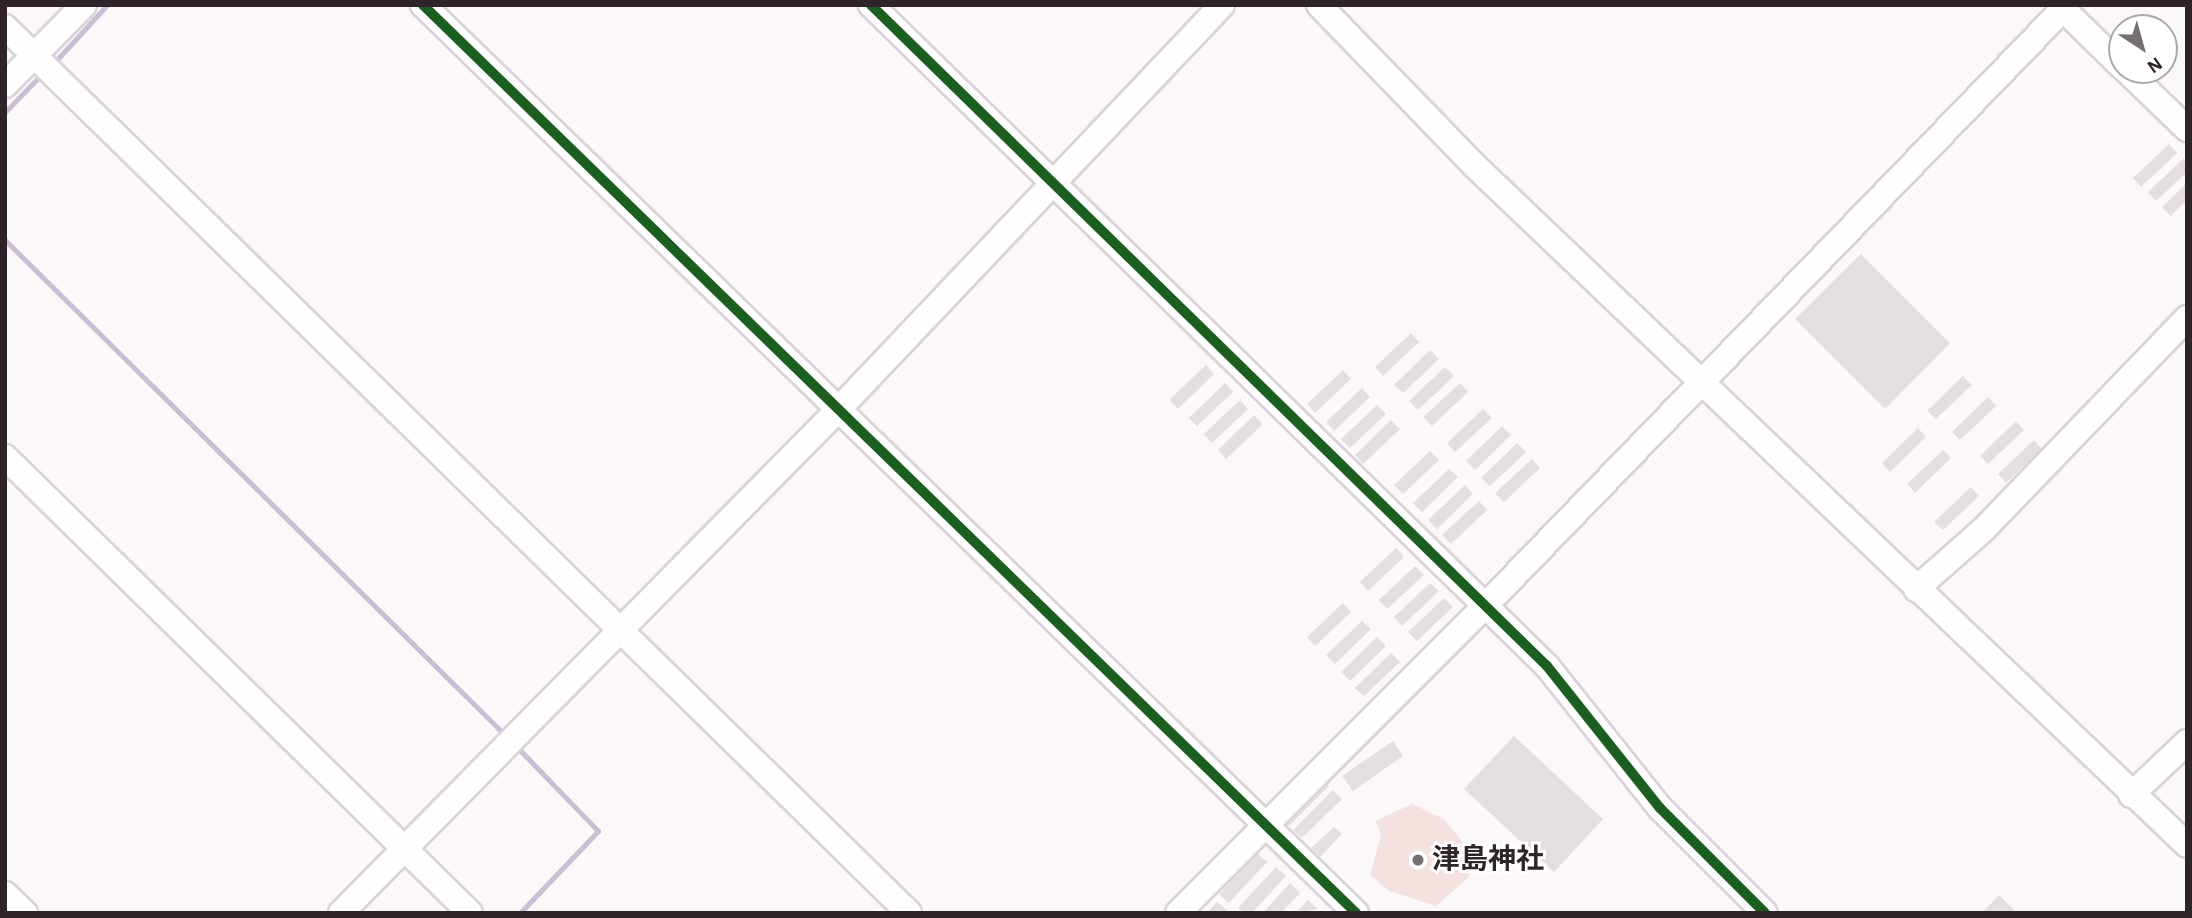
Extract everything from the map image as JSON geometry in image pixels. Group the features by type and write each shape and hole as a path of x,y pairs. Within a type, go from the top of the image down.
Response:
{"street":[{"path":"5,85 84,5"},
{"path":"423,5 836,412 1356,913"},
{"path":"871,5 1565,684 1679,829 1765,913"},
{"path":"341,913 836,412 1052,181 1223,5"},
{"path":"1319,5 1474,165 1703,380 2131,795 2187,845"},
{"path":"1178,913 1264,823 1486,604 2063,7 2108,52"},
{"path":"5,27 909,913"},
{"path":"2141,84 2187,129"},
{"path":"1916,589 1984,529 2187,318"},
{"path":"5,457 470,913"},
{"path":"2131,795 2187,742"},
{"path":"5,894 25,913"}],"shaded area":[{"path":"1412,804 1444,819 1465,845 1469,877 1436,906 1389,891 1370,875 1381,835 1375,821"}],"building":[{"path":"2169,144 2177,153 2141,187 2133,178"},
{"path":"2184,158 2187,172 2156,201 2148,192"},
{"path":"2187,183 2187,200 2171,216 2162,207"},
{"path":"1861,254 1950,343 1885,409 1795,319"},
{"path":"1411,333 1419,342 1383,376 1375,367"},
{"path":"1430,350 1439,359 1403,393 1394,385"},
{"path":"1206,365 1214,374 1178,409 1169,400"},
{"path":"1445,367 1454,376 1418,410 1409,401"},
{"path":"1343,370 1351,379 1315,413 1307,404"},
{"path":"1963,376 1972,385 1936,419 1927,411"},
{"path":"1225,383 1233,392 1197,426 1189,418"},
{"path":"1460,383 1468,392 1432,426 1423,417"},
{"path":"1362,388 1370,397 1334,431 1326,422"},
{"path":"1988,397 1996,406 1960,440 1952,432"},
{"path":"1240,400 1248,409 1212,443 1204,434"},
{"path":"1377,405 1386,414 1350,448 1341,439"},
{"path":"1483,409 1492,418 1455,452 1447,443"},
{"path":"1254,415 1263,424 1226,459 1218,450"},
{"path":"1391,420 1400,429 1363,464 1355,455"},
{"path":"2016,421 2024,430 1988,464 1980,456"},
{"path":"1502,426 1511,435 1475,470 1466,461"},
{"path":"1918,428 1926,437 1890,472 1882,463"},
{"path":"2034,440 2042,449 2006,483 1998,474"},
{"path":"1517,443 1526,452 1490,486 1481,478"},
{"path":"1943,450 1951,458 1915,493 1907,484"},
{"path":"1430,451 1439,460 1403,494 1394,485"},
{"path":"1532,459 1540,468 1504,502 1495,493"},
{"path":"1449,469 1458,477 1422,512 1413,503"},
{"path":"1465,485 1473,494 1437,529 1428,520"},
{"path":"1971,487 1979,496 1943,530 1934,522"},
{"path":"1479,501 1487,510 1451,544 1442,535"},
{"path":"1396,548 1404,557 1368,591 1360,582"},
{"path":"1415,566 1424,575 1387,609 1379,600"},
{"path":"1430,583 1439,591 1402,626 1394,617"},
{"path":"1444,598 1453,607 1417,641 1408,632"},
{"path":"1343,603 1351,612 1315,646 1307,637"},
{"path":"1362,621 1371,629 1335,664 1326,655"},
{"path":"1377,637 1386,646 1350,681 1341,672"},
{"path":"1391,653 1400,662 1364,696 1355,688"},
{"path":"1514,736 1603,819 1554,872 1464,789"},
{"path":"1393,741 1403,756 1353,791 1342,776"},
{"path":"1320,777 1329,786 1289,826 1280,817"},
{"path":"1333,790 1342,799 1302,838 1293,830"},
{"path":"1334,827 1342,834 1320,857 1311,848"},
{"path":"1257,853 1267,862 1229,903 1219,894"},
{"path":"1276,867 1286,876 1252,913 1244,913 1238,908"},
{"path":"1290,883 1300,893 1281,913 1263,913"},
{"path":"1999,895 2017,913 1982,913"},
{"path":"1308,900 1318,909 1296,913"},
{"path":"1217,902 1228,911 1207,913"}],"waterway":[{"path":"52,65 107,5"},
{"path":"5,112 42,74"},
{"path":"5,240 507,737"},
{"path":"516,746 598,831 520,913"}],"cycle path":[{"path":"423,5 1356,913"},
{"path":"871,5 1547,666 1660,808 1765,913"}],"place":[{"name":"津島神社","path":"1418,860"}]}
